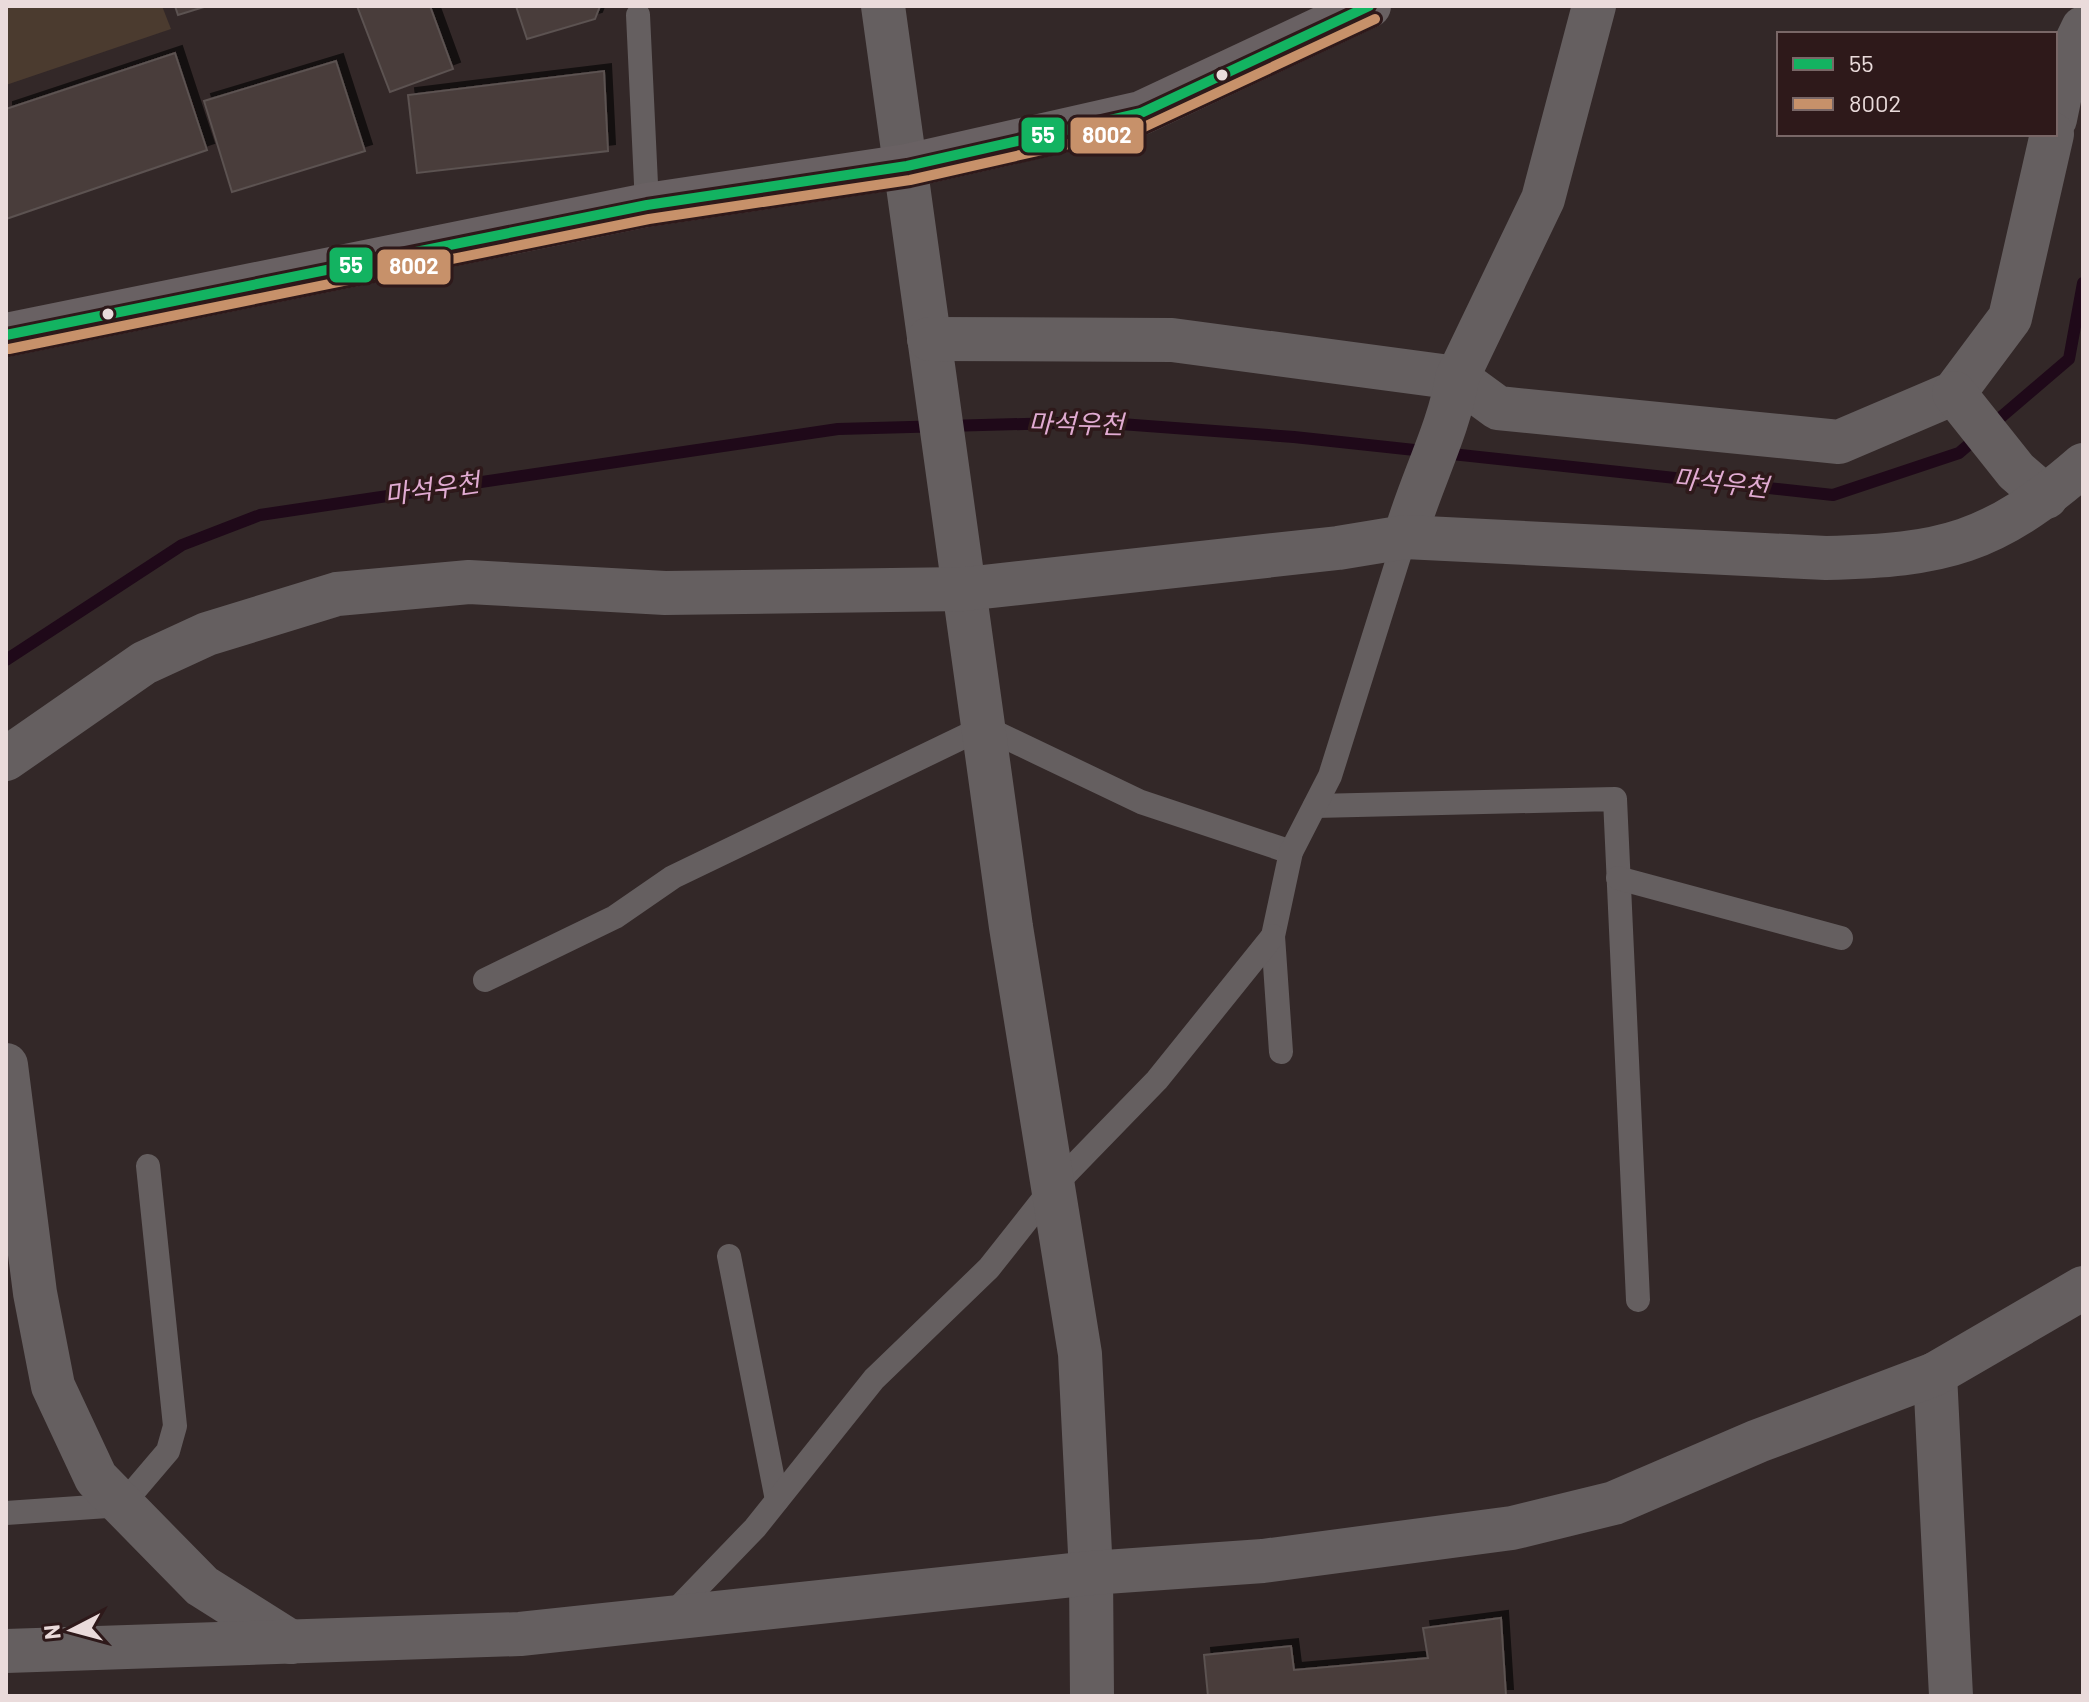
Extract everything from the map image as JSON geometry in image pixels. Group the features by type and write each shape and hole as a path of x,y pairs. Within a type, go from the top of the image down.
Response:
{"main road":[{"path":"6,335 647,205 907,166 1141,113 1369,6"}],"street":[{"path":"883,6 984,727 1080,1354 1091,1573 1092,1696"},
{"path":"1410,517 1455,391 1543,199 1594,6"},
{"path":"2057,109 2067,61 2083,28"},
{"path":"929,339 1172,340 1455,391 1498,408 1839,442 1960,402 2010,318 2052,136"},
{"path":"1960,402 2031,484"},
{"path":"6,759 144,663 207,634 337,594 469,582 665,593 965,589 1338,548 1410,517 1810,557 1894,556 1951,547 2009,523 2031,484 2083,465"},
{"path":"6,1065 35,1293 53,1386 96,1478 202,1586 291,1642"},
{"path":"6,1651 520,1634 1091,1573 1263,1561 1512,1528 1614,1503 1758,1441 1935,1374 2083,1288"},
{"path":"1935,1374 1951,1696"}],"lane":[{"path":"638,15 647,205"},
{"path":"1281,1052 1273,936 1291,852 1330,776 1410,517"},
{"path":"485,980 615,917 673,877 984,727 1141,802 1291,852"},
{"path":"1315,806 1615,799 1638,1300"},
{"path":"1618,878 1841,938"},
{"path":"666,1620 777,1500 874,1379 989,1268 1053,1187 1157,1080 1273,936"},
{"path":"6,1513 122,1505 168,1451 175,1426 148,1166"},
{"path":"729,1256 777,1500"}],"shaded area":[{"path":"6,6 162,6 171,29 6,85"}],"building":[{"path":"175,6 207,6 178,15"},
{"path":"357,6 430,6 453,69 390,92"},
{"path":"516,6 600,6 595,19 527,39"},
{"path":"175,53 207,150 6,219 6,109"},
{"path":"336,61 365,151 232,192 204,101"},
{"path":"604,71 608,151 417,173 408,95"},
{"path":"1501,1618 1506,1696 1208,1696 1204,1655 1291,1646 1294,1670 1428,1658 1423,1628"}],"waterway":[{"name":"마석우천","path":"6,660 182,545 260,515 838,429 1094,422 1294,437 1833,495 1959,453 2069,359 2083,283"}],"transit line":[{"name":"55","path":"6,335 647,205 907,166 1141,113 1369,6"},
{"name":"8002","path":"9,349 649,219 910,180 1144,127 1375,19"}]}
